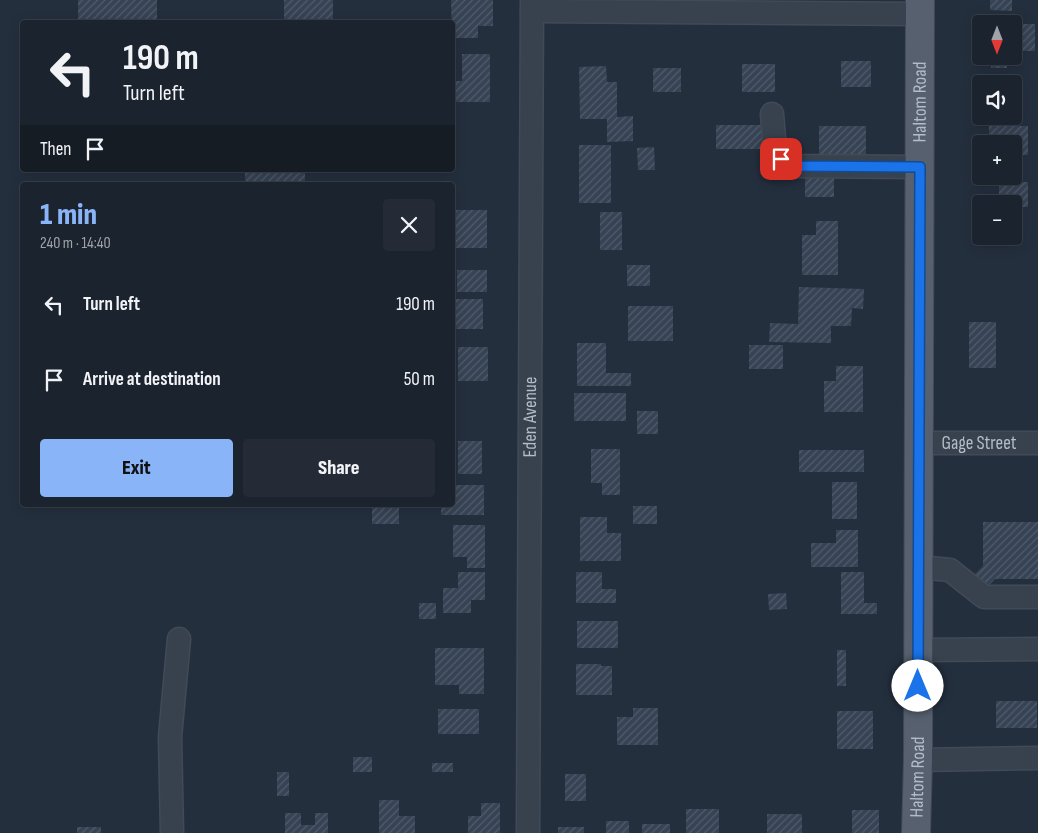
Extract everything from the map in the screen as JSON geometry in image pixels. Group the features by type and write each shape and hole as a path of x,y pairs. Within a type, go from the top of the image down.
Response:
{"main road":[{"name":"Haltom Road","path":"916,833 919,650 920,7"}],"street":[{"path":"532,5 920,7"},
{"name":"Eden Avenue","path":"528,833 532,5"},
{"path":"772,114 774,138 781,159 794,166 920,167"},
{"name":"Gage Street","path":"919,442 1038,443"},
{"path":"919,567 950,570 984,597 1038,597"},
{"path":"172,833 170,737 179,638"},
{"path":"919,650 1038,649"},
{"path":"918,760 1038,758"}],"building":[{"path":"78,0 157,0 157,20 78,20"},
{"path":"284,0 333,0 333,20 284,20"},
{"path":"451,0 493,0 493,26 478,26 478,38 455,38 455,20 452,20"},
{"path":"990,0 1012,0 1012,11 990,10"},
{"path":"1022,24 1035,24 1035,51 1022,51"},
{"path":"462,54 490,54 490,102 455,102 455,81 462,81"},
{"path":"841,61 871,61 871,87 841,87"},
{"path":"742,64 775,64 775,92 742,92"},
{"path":"991,65 1007,65 1007,68 991,68"},
{"path":"606,66 607,82 617,82 617,117 633,116 633,141 607,142 607,119 580,119 579,67"},
{"path":"653,68 681,68 681,92 653,92"},
{"path":"716,125 768,125 768,149 716,149"},
{"path":"819,126 866,126 866,160 819,160"},
{"path":"989,126 1028,126 1028,155 1022,155 1022,135 989,135"},
{"path":"579,145 611,145 611,203 579,203"},
{"path":"654,147 655,170 638,170 637,148"},
{"path":"245,172 305,172 305,182 245,182"},
{"path":"805,178 834,178 834,197 805,197"},
{"path":"1022,182 1028,182 1028,207 1022,207 1022,195 999,195 999,185 1022,185"},
{"path":"455,210 487,210 487,248 455,248"},
{"path":"600,212 622,212 622,250 600,250"},
{"path":"816,221 838,221 838,275 802,275 802,235 816,235"},
{"path":"627,265 650,265 650,286 627,286"},
{"path":"457,270 487,270 487,292 457,292"},
{"path":"799,287 864,289 863,309 852,308 851,326 831,326 831,343 769,342 770,323 798,324"},
{"path":"455,299 483,299 483,329 455,329"},
{"path":"628,306 673,306 673,341 628,341"},
{"path":"969,322 996,322 996,368 969,368"},
{"path":"577,343 606,343 606,373 631,373 631,386 577,386"},
{"path":"749,345 783,345 783,369 749,369"},
{"path":"458,347 488,347 488,381 458,381"},
{"path":"836,366 863,366 863,412 824,412 824,381 836,381"},
{"path":"574,393 626,393 626,421 574,421"},
{"path":"637,411 658,411 658,434 637,434"},
{"path":"458,441 482,441 482,474 458,474"},
{"path":"591,449 620,449 620,495 602,495 602,483 591,483"},
{"path":"799,450 864,450 864,472 799,472"},
{"path":"832,482 857,482 857,519 832,519"},
{"path":"455,485 484,485 484,515 441,515 441,507 455,507"},
{"path":"633,506 657,506 657,524 633,524"},
{"path":"372,507 399,507 399,524 372,524"},
{"path":"580,517 607,517 607,533 621,533 621,561 580,561"},
{"path":"983,522 1038,522 1038,579 995,579 985,590 972,577 983,566"},
{"path":"453,525 485,525 485,568 467,568 467,557 453,557"},
{"path":"836,530 858,530 858,567 811,567 811,543 836,543"},
{"path":"458,572 485,572 485,600 471,600 471,613 443,613 443,588 458,588"},
{"path":"576,572 602,572 602,589 616,589 616,603 576,603"},
{"path":"841,572 864,572 864,603 877,603 877,614 841,614"},
{"path":"786,593 787,609 769,610 768,594"},
{"path":"419,603 436,603 436,619 419,619"},
{"path":"577,621 618,621 618,648 577,648"},
{"path":"435,648 484,648 484,694 459,694 459,685 435,685"},
{"path":"837,650 846,650 846,686 837,686"},
{"path":"576,664 612,666 612,695 576,695"},
{"path":"996,701 1037,701 1037,728 996,728"},
{"path":"633,708 658,708 658,745 617,745 617,717 633,717"},
{"path":"438,709 479,709 479,734 438,734"},
{"path":"837,711 873,711 873,749 837,749"},
{"path":"353,757 372,757 372,772 353,772"},
{"path":"432,763 453,763 453,772 432,772"},
{"path":"277,772 289,772 289,796 277,796"},
{"path":"565,774 586,774 586,801 565,801"},
{"path":"379,800 399,800 399,816 415,816 415,833 379,833"},
{"path":"481,803 500,803 500,833 468,833 468,816 481,816"},
{"path":"686,809 719,809 719,833 686,833"},
{"path":"852,810 879,810 879,833 852,833"},
{"path":"285,813 301,813 301,825 315,825 315,813 328,813 328,833 285,833"},
{"path":"767,814 802,814 802,833 767,833"},
{"path":"606,821 629,821 629,833 606,833"},
{"path":"642,824 670,824 670,833 642,833"},
{"path":"77,827 101,827 101,833 77,833"},
{"path":"558,827 584,827 584,833 558,833"}],"route":[{"path":"781,159 794,166 920,167 918,686"}]}
